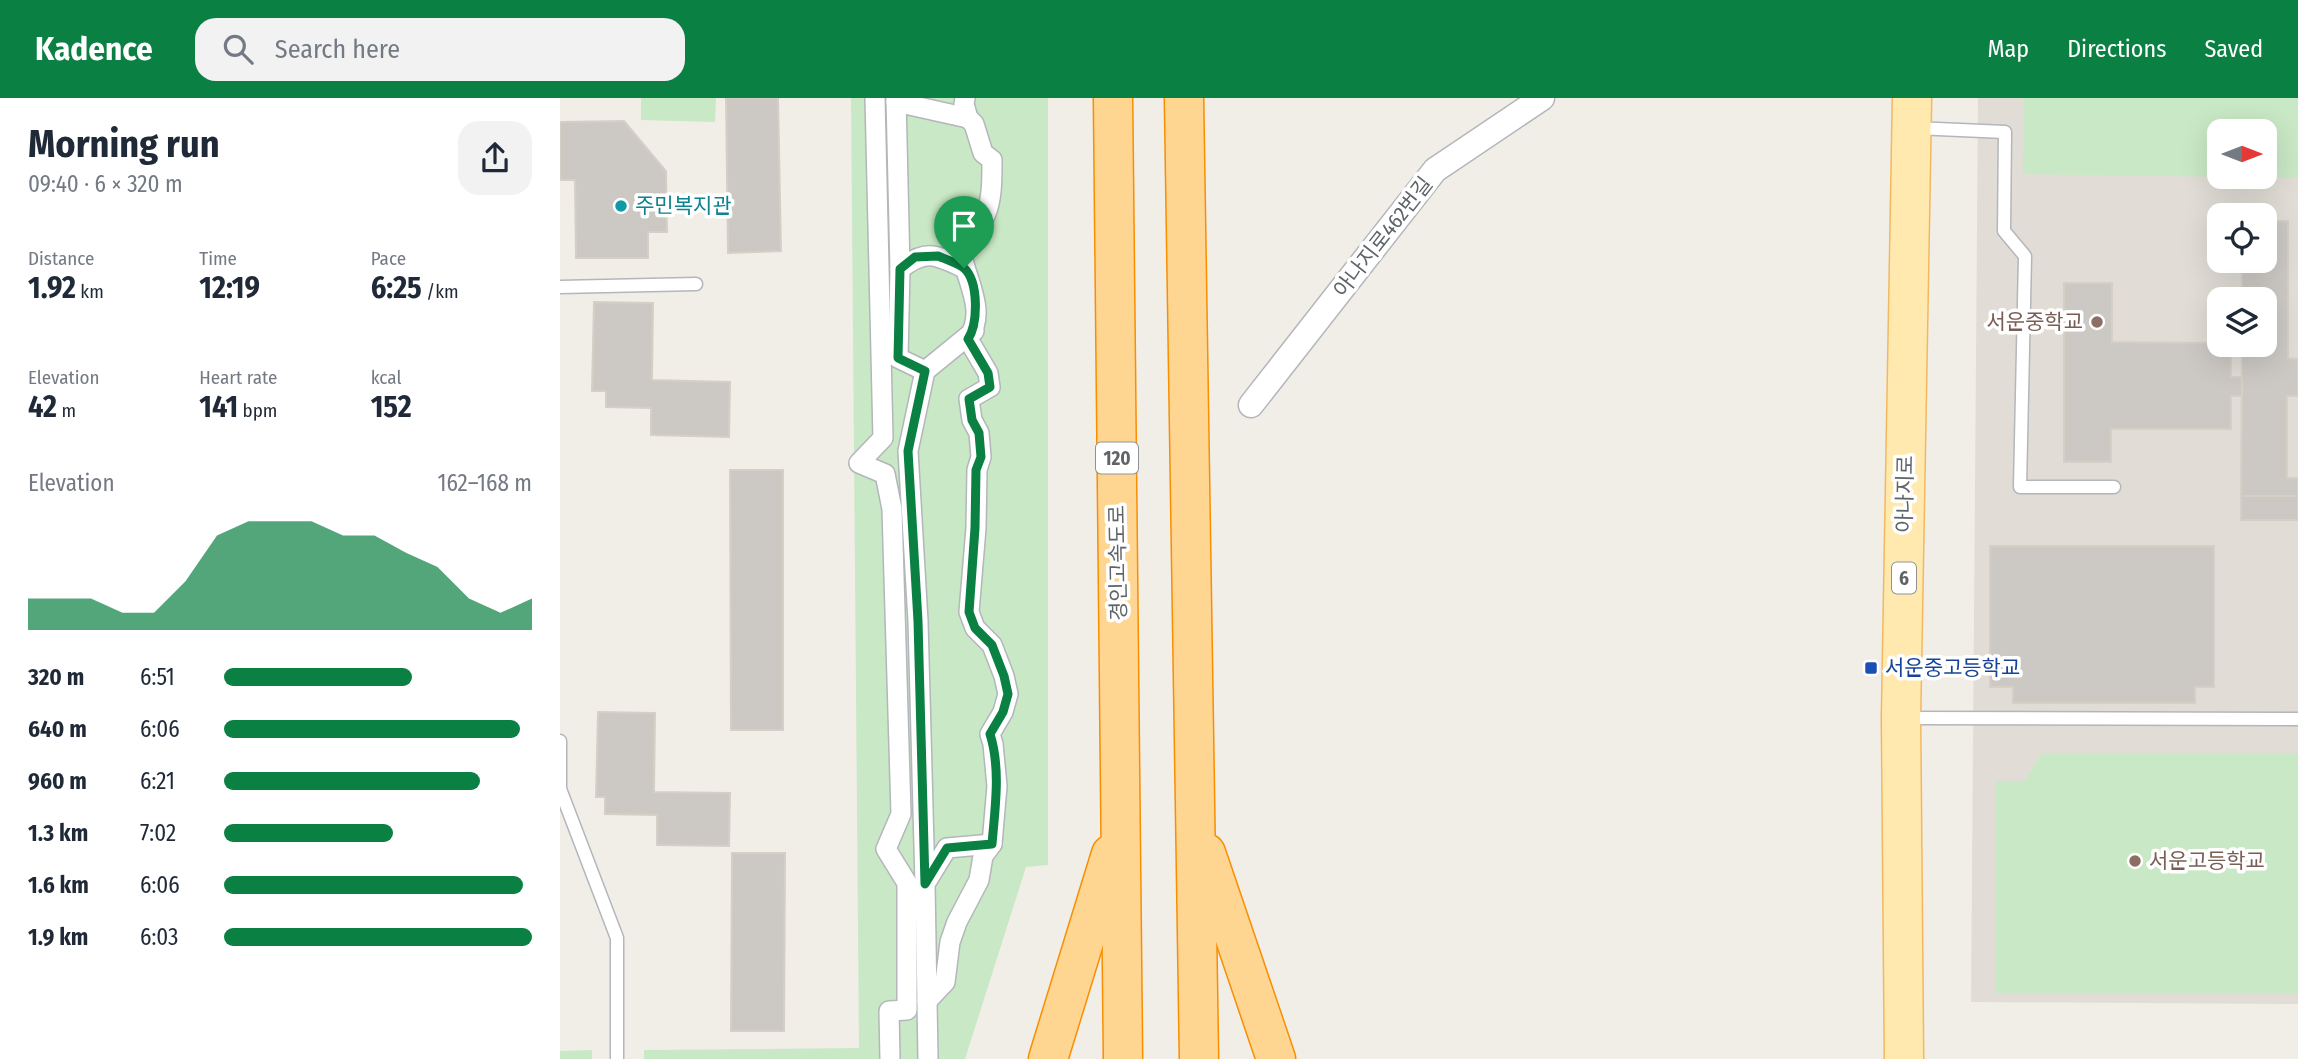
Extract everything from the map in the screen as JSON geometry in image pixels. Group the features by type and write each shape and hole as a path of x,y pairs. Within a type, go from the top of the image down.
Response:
{"highway":[{"name":"경인고속도로","path":"1113,98 1123,1059"},
{"path":"1184,98 1199,1059"},
{"path":"1194,817 1276,1059"},
{"name":"경인고속도로","path":"1048,1059 1122,819"}],"main road":[{"name":"아나지로","path":"1905,1059 1901,718 1911,113"}],"street":[{"path":"875,98 883,438 859,463 885,474 892,509 901,814 886,849 907,883 907,1010 889,1010 890,1059"},
{"path":"927,1001 946,982 948,952 957,922 979,880 983,856 992,844 997,786 990,734 1003,712 1008,694 992,645 975,628 969,612 975,541 976,470 981,457 979,433 972,420 969,399 990,387 988,373 968,339 974,331 976,301 971,279 964,268 961,250 977,233 989,210 992,196 992,160 983,153 974,124 968,118 965,98"},
{"name":"아나지로462번길","path":"1251,405 1435,170 1542,98"},
{"path":"925,371 898,358 900,269 896,100 968,118"},
{"path":"900,269 915,257 938,256 964,268"},
{"path":"928,1059 918,621 908,451 925,371 974,331"},
{"path":"925,884 947,848 992,844"}],"lane":[{"path":"1911,113 2005,132 2004,231 2025,256 2020,487 2114,487"},
{"path":"560,287 696,284"},
{"path":"1901,718 2298,719"},
{"path":"560,741 560,789 617,938 617,1059"}],"shaded area":[{"path":"1978,98 2298,98 2298,1004 1971,1002"}],"green space":[{"path":"641,98 716,98 715,122 641,120"},
{"path":"851,98 1048,98 1048,865 1026,867 965,1059 644,1059 644,1050 859,1048"},
{"path":"2024,98 2298,98 2298,178 2277,178 2277,119 2207,119 2207,177 2023,174"},
{"path":"2041,753 2298,753 2298,993 1996,993 1996,781 2025,781"},
{"path":"592,1050 592,1059 560,1059 560,1051"}],"building":[{"path":"726,98 778,98 781,251 728,253"},
{"name":"주민복지관","path":"624,121 666,171 667,232 648,232 648,258 576,258 575,180 560,180 560,122"},
{"path":"2277,221 2288,221 2288,358 2298,359 2298,396 2287,396 2287,478 2298,478 2298,496 2241,496 2242,357 2277,357 2277,287 2242,287 2242,273 2277,273"},
{"path":"2064,283 2112,283 2112,342 2207,343 2207,357 2231,357 2231,377 2242,377 2242,396 2231,396 2231,429 2111,429 2111,462 2064,462"},
{"path":"594,302 653,303 652,380 730,382 729,437 651,435 651,408 606,407 606,391 592,391"},
{"path":"730,470 783,470 783,730 731,730"},
{"path":"2241,496 2298,496 2298,520 2241,520"},
{"path":"1990,546 2214,546 2214,687 2195,687 2195,703 2013,703 2013,687 1990,687"},
{"path":"598,712 655,713 654,792 730,793 729,846 657,845 657,815 605,814 605,797 596,797"},
{"path":"732,853 785,853 784,1031 731,1031"}],"place":[{"name":"주민복지관","path":"621,206"},
{"name":"서운중학교","path":"2097,322"},
{"name":"서운중고등학교","path":"1871,668"},
{"name":"서운고등학교","path":"2135,861"}],"route":[{"path":"938,256 964,268 971,279 976,301 974,331 968,339 988,373 990,387 969,399 972,420 979,433 981,457 976,470 969,612 975,628 992,645 1008,694 1003,712 990,734 997,786 992,844 947,848 925,884 918,621 908,451 925,371 898,358 900,269 915,257 938,256"}]}
